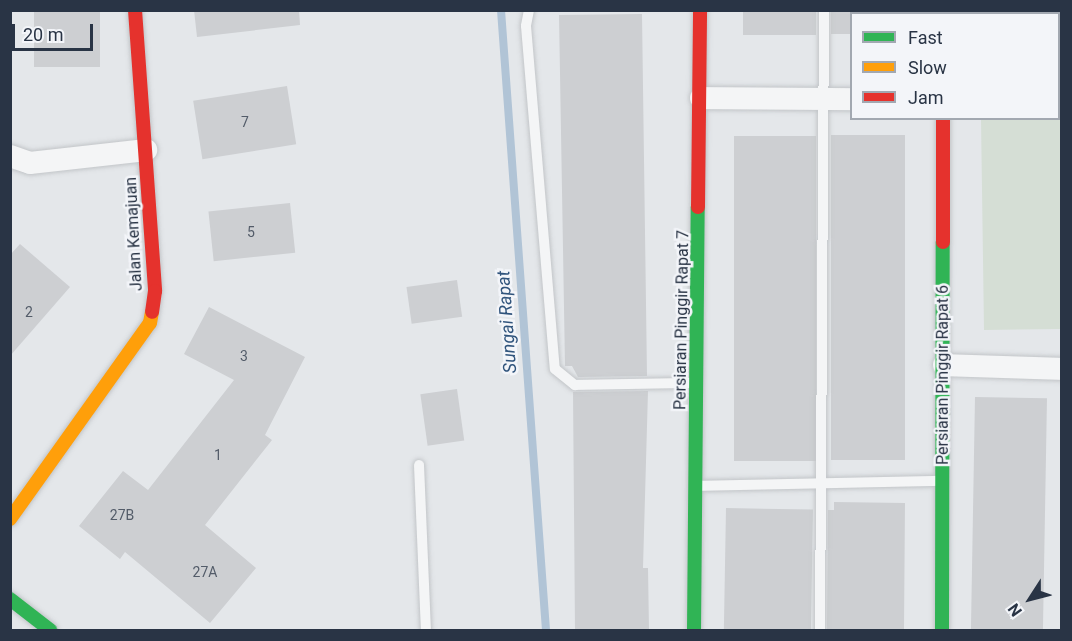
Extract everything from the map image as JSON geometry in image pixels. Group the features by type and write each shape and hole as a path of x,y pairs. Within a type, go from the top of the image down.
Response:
{"street":[{"name":"Jalan Kemajuan","path":"10,519 150,322 155,291 135,10"},
{"name":"Persiaran Pinggir Rapat 7","path":"694,630 701,98 700,10"},
{"path":"701,98 850,99"},
{"name":"Persiaran Pinggir Rapat 6","path":"942,630 943,120"},
{"path":"10,156 30,163 146,150"},
{"path":"944,365 1062,369"},
{"path":"10,599 50,630"}],"lane":[{"path":"529,10 525,26 555,369 574,386 698,383"},
{"path":"820,630 824,10"},
{"path":"419,465 426,630"},
{"path":"696,486 943,481"}],"shaded area":[{"path":"980,11 1061,11 1061,329 984,330 981,120 1060,120 1060,12"}],"building":[{"path":"34,10 100,10 100,67 34,67"},
{"path":"194,10 299,10 300,25 197,37"},
{"path":"743,10 816,10 816,35 743,35"},
{"path":"831,10 852,10 850,12 850,34 831,34"},
{"path":"642,14 647,376 578,377 572,366 565,366 559,15"},
{"path":"287,86 296,144 202,159 193,101"},
{"path":"831,135 905,135 905,460 831,460"},
{"path":"734,136 816,136 816,461 734,461"},
{"path":"290,203 295,253 214,261 208,212"},
{"path":"20,244 70,287 10,356 10,255"},
{"path":"457,280 462,317 412,324 406,287"},
{"path":"209,307 305,357 265,435 272,440 205,525 256,568 210,623 125,552 120,559 79,526 123,471 148,490 234,380 184,354"},
{"path":"457,389 464,440 428,446 420,394"},
{"path":"648,391 643,568 648,568 649,630 575,630 573,392"},
{"path":"975,397 1047,398 1043,630 971,630"},
{"path":"834,502 905,503 904,630 827,630 828,510 834,510"},
{"path":"726,508 813,510 811,630 724,630"}],"waterway":[{"name":"Sungai Rapat","path":"501,10 546,630"}],"traffic: fast":[{"path":"694,630 698,207"},
{"path":"942,630 943,242"},
{"path":"10,599 50,630"}],"traffic: slow":[{"path":"10,519 150,323 152,312"}],"traffic: jam":[{"path":"135,10 155,291 152,312"},
{"path":"698,207 700,10"},
{"path":"943,120 943,242"}]}
